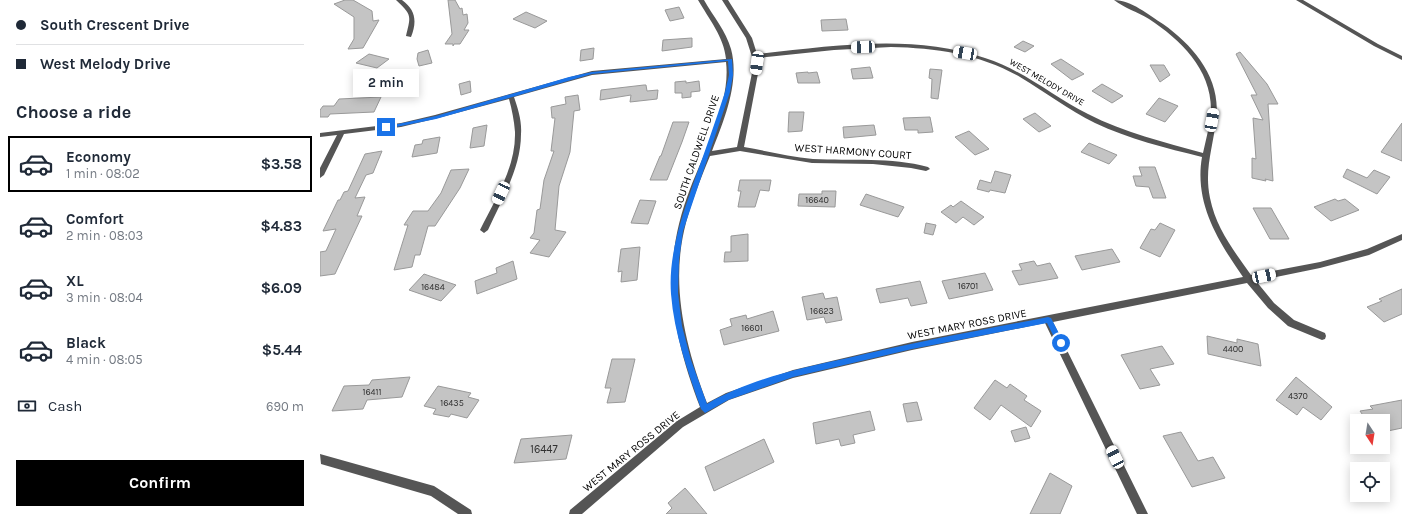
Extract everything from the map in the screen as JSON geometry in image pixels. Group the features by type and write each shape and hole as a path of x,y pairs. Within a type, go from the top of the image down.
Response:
{"street":[{"path":"399,0 410,8 412,15 409,36"},
{"name":"SOUTH CALDWELL DRIVE","path":"701,0 727,45 731,75 728,92 680,231 674,293 679,326 687,360 705,409"},
{"path":"725,0 748,38 756,56 757,63 754,86 740,149"},
{"path":"1117,0 1155,20 1172,33 1189,50 1203,68 1211,87 1214,109 1204,177 1206,197 1216,227 1250,279 1282,316 1302,328 1322,336"},
{"path":"1299,0 1376,45 1402,58"},
{"name":"WEST MELODY DRIVE","path":"756,56 848,48 894,46 934,48 965,53 997,64 1027,79 1086,115 1112,127 1206,156"},
{"path":"320,135 401,125 436,118 592,73 730,60"},
{"path":"484,230 516,155 519,129 511,96"},
{"path":"320,175 341,133"},
{"name":"WEST HARMONY COURT","path":"707,154 740,149 812,161 873,162 926,169"},
{"name":"WEST MARY ROSS DRIVE","path":"574,514 680,424 726,397 793,374 912,346 1250,279 1369,252 1402,237"},
{"path":"1048,320 1143,514"},
{"path":"322,459 434,491 467,514"}],"building":[{"path":"345,0 353,0 372,11 373,21 379,20 363,48 348,49 354,39 354,17 334,4"},
{"path":"448,0 455,0 460,9 462,8 463,15 467,14 468,23 464,30 469,30 460,44 454,44 453,46 453,44 445,44 452,34"},
{"path":"679,7 684,18 670,21 665,10"},
{"path":"526,12 547,21 535,28 513,19"},
{"path":"846,19 848,30 822,31 821,20"},
{"path":"692,38 692,47 662,51 663,40"},
{"path":"1023,41 1034,46 1025,52 1014,47"},
{"path":"594,48 593,59 580,61 581,50"},
{"path":"428,50 432,63 419,66 417,59 418,53"},
{"path":"1240,52 1267,84 1278,104 1268,104 1273,181 1252,178 1252,158 1256,159 1253,118 1263,120 1251,95 1257,95 1236,54"},
{"path":"369,54 389,59 377,68 356,63"},
{"path":"1061,59 1084,74 1072,80 1051,64"},
{"path":"1150,65 1164,65 1170,75 1160,82"},
{"path":"870,67 873,78 853,79 851,69"},
{"path":"930,69 942,70 938,99 931,98 932,79 929,78"},
{"path":"817,72 820,83 798,83 796,73"},
{"path":"470,81 471,92 461,95 459,84"},
{"path":"686,81 686,83 699,81 700,91 691,92 691,97 682,98 682,93 675,93 675,82"},
{"path":"1102,84 1123,96 1112,103 1092,91"},
{"path":"646,85 647,91 658,90 657,99 630,102 631,95 600,100 601,90"},
{"path":"578,95 580,110 574,111 570,152 559,186 555,230 566,232 549,257 530,253 540,240 530,238 534,233 537,210 540,209 544,180 554,151 551,151 555,118 552,118 551,107 566,104 565,97"},
{"path":"381,97 374,112 330,114 328,117 320,117 320,110 323,106 334,106 339,99"},
{"path":"1159,98 1178,106 1165,122 1146,114"},
{"path":"789,112 804,112 802,131 788,132"},
{"path":"1035,113 1051,126 1039,132 1023,119"},
{"path":"930,117 933,132 918,133 918,130 905,130 903,118"},
{"path":"673,122 689,122 667,180 650,180 661,156"},
{"path":"1402,123 1402,161 1381,152"},
{"path":"487,125 484,146 470,148 473,128"},
{"path":"874,125 876,135 844,138 843,127"},
{"path":"969,131 989,149 975,155 955,137"},
{"path":"440,137 437,153 412,157 415,145 422,144 423,140"},
{"path":"1089,143 1117,155 1109,164 1081,152"},
{"path":"382,151 373,173 366,175 355,198 365,197 357,216 362,216 335,274 320,276 320,252 326,251 336,229 323,231 338,200 340,200 344,192 348,191 365,154"},
{"path":"1139,167 1155,167 1166,198 1153,198 1149,187 1136,186 1133,176 1142,176"},
{"path":"469,169 460,188 435,226 428,226 420,255 415,255 412,267 394,270 408,225 404,225 413,211 428,211 441,193 451,170"},
{"path":"1347,169 1367,178 1374,170 1390,177 1377,194 1343,177"},
{"path":"995,171 1011,175 1005,193 990,190 989,192 977,189 980,180 991,183"},
{"path":"740,180 771,180 769,191 760,190 755,207 738,207 741,191 738,191"},
{"path":"822,191 836,191 835,207 798,206 799,194 822,194"},
{"path":"866,194 904,207 898,217 860,205"},
{"path":"1335,199 1338,201 1345,199 1359,210 1331,221 1314,207"},
{"path":"640,200 656,201 648,224 631,223"},
{"path":"961,201 984,217 974,225 963,217 956,223 941,212 951,205 953,207"},
{"path":"1253,208 1271,208 1289,239 1270,239"},
{"path":"926,223 936,225 933,235 924,233"},
{"path":"1160,223 1175,230 1160,257 1140,248 1151,229 1155,230"},
{"path":"748,234 748,261 724,262 725,252 731,252 731,236"},
{"path":"640,247 637,280 621,282 622,271 618,272 621,249"},
{"path":"1112,249 1120,262 1082,270 1075,256"},
{"path":"513,261 517,279 477,294 475,281 497,273 496,268"},
{"path":"1034,261 1037,266 1050,263 1058,278 1019,285 1012,271 1022,270 1019,264"},
{"path":"985,273 993,290 949,299 942,281"},
{"path":"424,274 456,285 441,301 409,290"},
{"path":"920,281 927,303 911,306 908,298 880,303 876,289"},
{"path":"1402,289 1402,314 1384,322 1367,307 1382,301 1379,299"},
{"path":"823,293 825,299 837,297 842,320 826,323 824,317 807,320 802,297"},
{"path":"773,311 779,331 724,345 720,330 732,326 730,319 746,315 747,319"},
{"path":"1207,336 1237,343 1237,339 1258,344 1261,366 1208,354"},
{"path":"1162,346 1174,364 1150,369 1160,385 1140,389 1121,355"},
{"path":"612,359 635,359 625,402 607,403 611,388 605,388"},
{"path":"410,377 402,397 367,400 363,409 332,411 344,386 369,385 372,380"},
{"path":"1296,377 1332,407 1321,420 1303,407 1297,415 1276,400"},
{"path":"995,380 1007,388 1010,384 1027,396 1024,400 1041,411 1031,427 1001,405 990,420 974,408"},
{"path":"438,386 471,393 468,397 479,400 467,418 451,414 449,417 433,414 436,409 424,406"},
{"path":"1402,400 1402,428 1390,431 1390,414 1362,414 1360,411 1373,409 1370,406"},
{"path":"917,402 922,420 907,422 903,404"},
{"path":"870,411 875,430 853,435 855,443 841,446 839,439 816,444 813,423"},
{"path":"1026,427 1030,438 1015,442 1011,431"},
{"path":"1181,432 1198,461 1213,457 1225,478 1192,487 1163,436"},
{"path":"572,435 566,459 514,463 521,439"},
{"path":"764,439 774,462 714,491 705,467"},
{"path":"1050,473 1072,486 1060,514 1030,514"},
{"path":"685,488 707,514 666,514 672,508 668,503"}],"route":[{"path":"386,127 436,118 592,73 730,60 731,75 728,92 719,122 680,231 676,260 674,293 679,326 687,360 705,409 726,397 793,374 912,346 1048,320 1061,343"}]}
